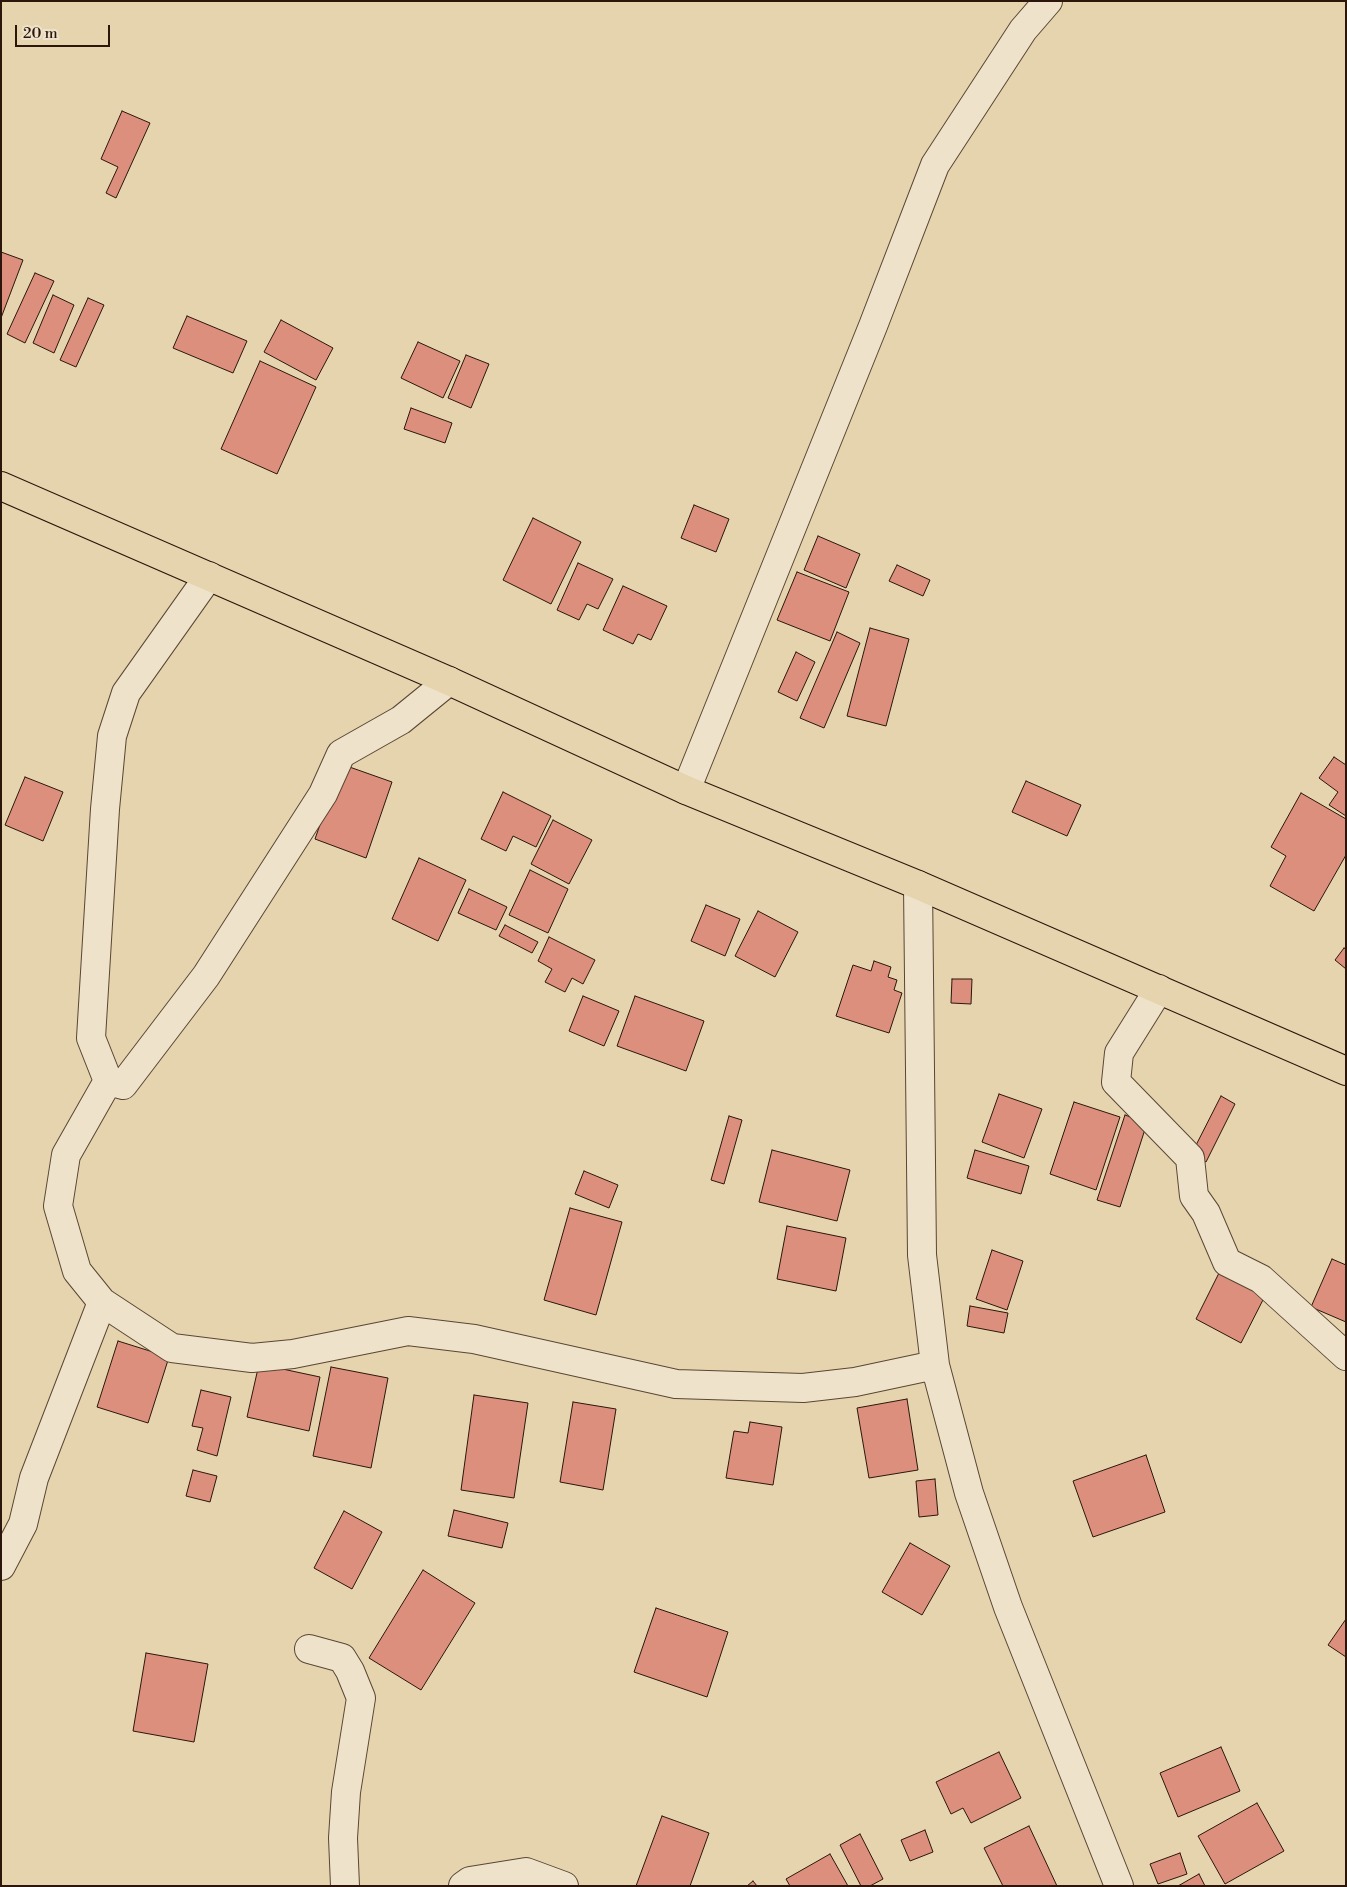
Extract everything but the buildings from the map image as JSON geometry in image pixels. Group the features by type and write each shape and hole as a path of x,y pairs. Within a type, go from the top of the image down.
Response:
{"highway":[{"path":"1,486 449,681 686,790 918,885 1346,1070"}],"street":[{"path":"686,790 870,335 935,165 1023,30 1048,1"},
{"path":"108,1081 91,1038 105,810 112,736 126,693 209,576"},
{"path":"108,1081 123,1085 206,976 323,794 340,754 401,720 449,681"},
{"path":"918,885 922,1255 935,1366 969,1494 1008,1607 1119,1886"},
{"path":"1159,989 1119,1053 1116,1082 1190,1158 1194,1196 1206,1213 1227,1262 1261,1279 1346,1356"},
{"path":"108,1081 66,1155 58,1206 77,1271 102,1302 172,1348 252,1358 293,1354 408,1331 474,1339 676,1384 803,1388 855,1382 935,1366"},
{"path":"1,1566 23,1524 34,1478 102,1302"},
{"path":"309,1649 342,1658 361,1698 346,1792 343,1838 345,1886"},
{"path":"463,1886 470,1881 526,1872 564,1886"}]}
